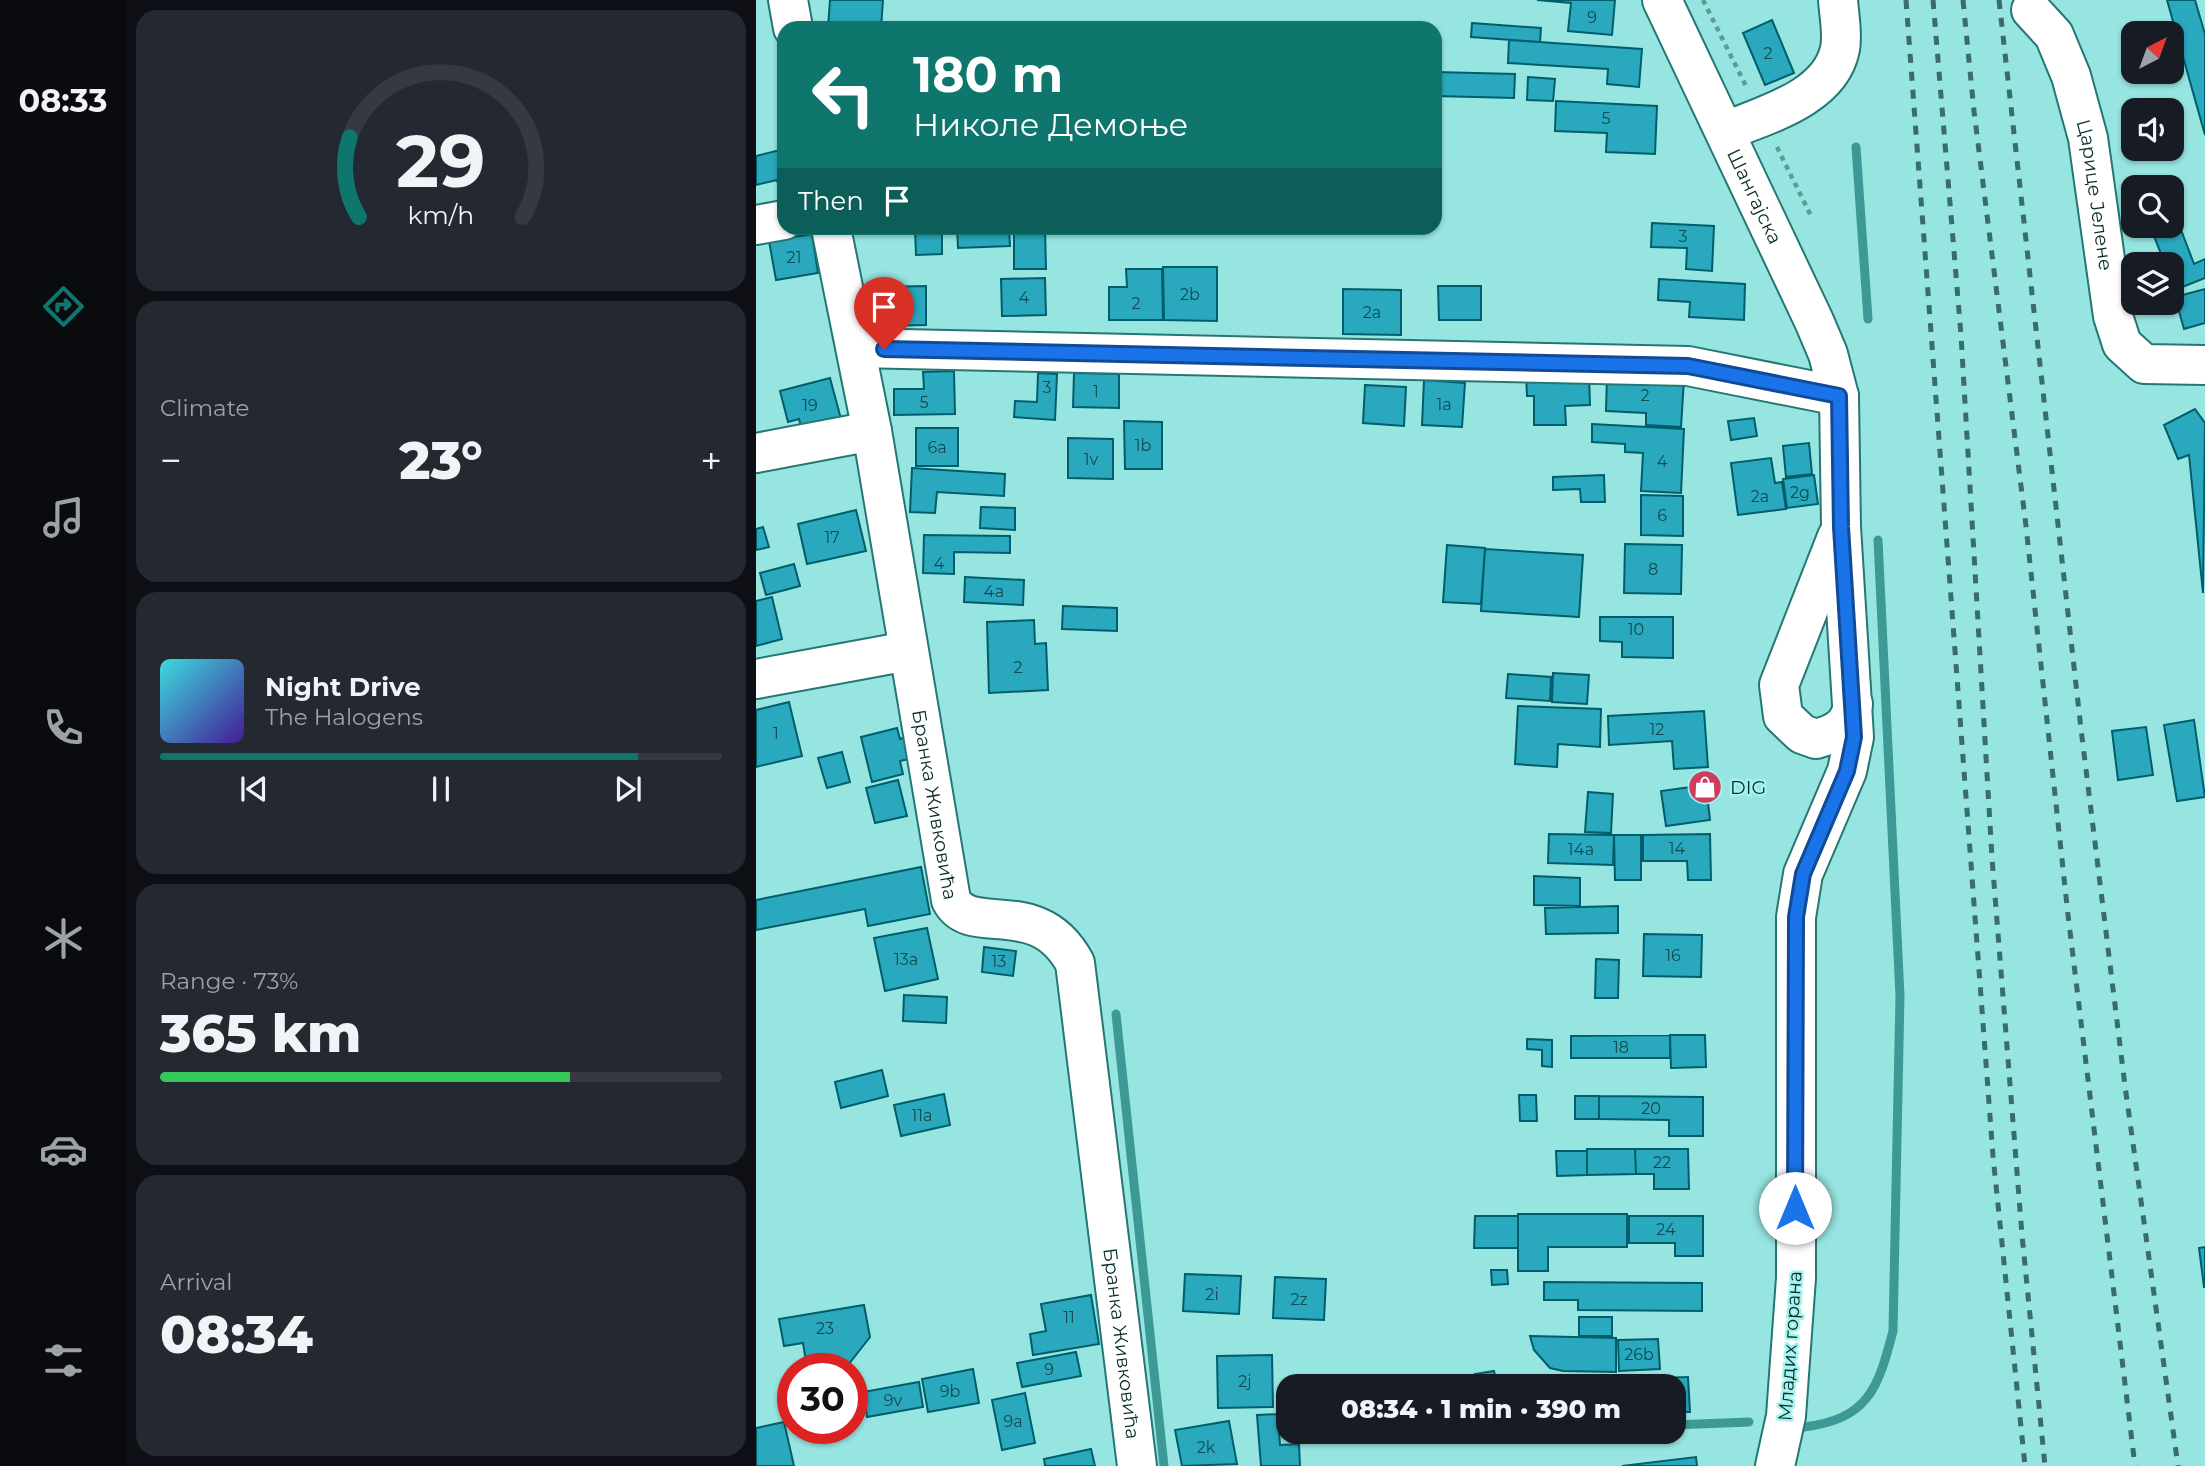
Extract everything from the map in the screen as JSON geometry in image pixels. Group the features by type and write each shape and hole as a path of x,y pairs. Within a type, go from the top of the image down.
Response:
{"street":[{"path":"788,0 792,21"},
{"name":"Шангајска","path":"1662,0 1814,321 1828,354 1839,396"},
{"path":"1726,131 1811,91 1830,70 1840,49 1838,0"},
{"name":"Царице Јелене","path":"2031,10 2054,35 2071,76 2088,138 2113,316 2122,344 2144,364 2205,365"},
{"path":"756,225 777,221"},
{"name":"Бранка Живковића","path":"832,235 872,431 951,900 957,912 968,916 1027,922 1045,929 1066,948 1075,963 1137,1466"},
{"path":"856,348 1688,366 1839,396"},
{"name":"Младих горана","path":"1781,1464 1796,1278 1796,917 1803,874 1847,771 1854,737 1841,527 1839,396"},
{"path":"756,453 872,431"},
{"path":"1841,527 1782,673 1779,701 1790,725 1816,738 1837,732 1846,724 1853,704"},
{"path":"756,679 908,651"}],"building":[{"path":"830,0 883,0 882,21 828,21"},
{"path":"1537,0 1615,0 1612,35 1568,31 1571,3"},
{"path":"2167,0 2195,0 2205,34 2205,135 2184,60 2184,21 2173,21"},
{"path":"1772,20 1794,73 1765,85 1743,33"},
{"path":"1472,23 1541,28 1540,42 1471,37"},
{"path":"1509,40 1642,49 1639,87 1607,84 1608,69 1508,63"},
{"path":"1442,72 1515,74 1514,98 1442,96"},
{"path":"1528,77 1555,79 1553,101 1527,100"},
{"path":"1556,101 1657,106 1655,154 1606,152 1607,133 1555,131"},
{"path":"777,151 777,180 756,185 756,156"},
{"path":"1652,223 1714,226 1712,271 1686,269 1687,248 1651,247"},
{"path":"812,235 818,273 776,280 769,241"},
{"path":"915,235 942,235 942,254 916,255"},
{"path":"957,235 1009,235 1010,246 958,248"},
{"path":"1014,235 1045,235 1046,269 1014,269"},
{"path":"2155,238 2184,238 2194,264 2205,259 2205,278 2184,286 2184,252 2160,252"},
{"path":"1163,267 1217,267 1217,321 1164,320"},
{"path":"1126,269 1162,269 1163,320 1109,320 1109,287 1127,287"},
{"path":"1045,278 1046,315 1002,316 1001,279"},
{"path":"1659,279 1745,284 1744,320 1689,317 1690,302 1658,300"},
{"path":"926,286 926,325 879,326 878,287"},
{"path":"1438,286 1481,286 1481,320 1439,320"},
{"path":"1343,289 1401,290 1401,335 1343,334"},
{"path":"2205,289 2205,323 2184,329 2180,315 2184,315 2184,295"},
{"path":"954,371 955,414 894,415 894,389 924,389 923,372"},
{"path":"1038,373 1057,374 1055,420 1014,417 1015,401 1037,402"},
{"path":"1074,373 1119,374 1119,408 1073,407"},
{"path":"1589,374 1590,405 1565,406 1566,425 1534,425 1534,396 1527,396 1526,375"},
{"path":"1607,375 1684,379 1681,427 1646,425 1646,413 1606,411"},
{"path":"830,378 841,419 802,430 799,419 788,422 780,391"},
{"path":"1424,380 1465,383 1462,427 1422,425"},
{"path":"1365,385 1406,387 1404,426 1363,423"},
{"path":"2195,409 2205,423 2203,593 2189,455 2178,459 2164,425"},
{"path":"1754,418 1757,436 1731,440 1728,421"},
{"path":"1124,421 1162,422 1162,469 1125,469"},
{"path":"1592,424 1684,429 1681,493 1641,491 1643,453 1625,452 1625,444 1592,442"},
{"path":"916,428 958,428 958,466 916,466"},
{"path":"1068,438 1113,439 1113,479 1068,478"},
{"path":"1809,443 1812,474 1786,477 1783,446"},
{"path":"1771,458 1775,483 1782,482 1786,509 1738,515 1731,463"},
{"path":"912,468 1005,474 1004,496 937,492 935,513 910,512"},
{"path":"1604,475 1605,502 1581,502 1580,489 1553,490 1553,477"},
{"path":"1814,475 1818,504 1787,508 1783,479"},
{"path":"1641,495 1683,496 1683,536 1641,535"},
{"path":"981,507 1015,508 1015,530 980,528"},
{"path":"856,510 866,551 807,564 798,524"},
{"path":"763,527 769,547 756,550 756,529"},
{"path":"924,535 1010,536 1010,553 954,552 954,574 923,573"},
{"path":"1625,544 1682,545 1681,594 1624,593"},
{"path":"1447,545 1485,548 1481,604 1443,602"},
{"path":"1485,549 1583,555 1579,617 1481,611"},
{"path":"794,564 800,586 766,595 760,573"},
{"path":"965,577 1024,580 1023,605 964,602"},
{"path":"772,597 782,639 756,646 756,601"},
{"path":"1063,606 1117,608 1117,631 1062,629"},
{"path":"1600,617 1673,617 1673,658 1622,657 1622,642 1600,641"},
{"path":"1034,620 1035,644 1046,643 1048,690 989,693 987,622"},
{"path":"1553,673 1589,675 1587,704 1552,702"},
{"path":"1508,674 1551,677 1550,701 1506,698"},
{"path":"789,702 802,756 756,767 756,710"},
{"path":"1518,706 1601,709 1600,747 1558,744 1557,767 1515,764"},
{"path":"1704,711 1708,767 1674,769 1672,741 1609,745 1608,716"},
{"path":"2194,720 2205,797 2177,801 2164,725"},
{"path":"2146,727 2153,775 2118,780 2112,731"},
{"path":"897,728 900,739 907,737 913,758 900,761 903,774 872,782 861,737"},
{"path":"842,752 850,782 827,788 818,758"},
{"path":"898,780 907,816 875,823 866,788"},
{"path":"1706,785 1710,820 1666,826 1661,791"},
{"path":"1588,792 1613,794 1611,833 1585,832"},
{"path":"1549,834 1614,835 1613,865 1548,863"},
{"path":"1710,834 1711,880 1688,880 1687,861 1643,861 1643,835"},
{"path":"1614,835 1641,835 1641,880 1615,880"},
{"path":"921,867 930,914 868,926 865,909 756,930 756,900"},
{"path":"1534,876 1580,878 1580,906 1534,905"},
{"path":"1618,906 1618,933 1546,934 1545,908"},
{"path":"927,928 938,979 885,991 874,938"},
{"path":"1644,934 1702,935 1701,977 1643,976"},
{"path":"984,947 1016,951 1013,976 982,972"},
{"path":"1596,959 1619,960 1618,998 1595,998"},
{"path":"904,995 947,997 946,1023 903,1021"},
{"path":"1670,1035 1705,1035 1706,1067 1671,1068"},
{"path":"1670,1035 1670,1058 1571,1058 1571,1036"},
{"path":"1527,1039 1552,1040 1552,1067 1542,1066 1542,1050 1527,1049"},
{"path":"882,1070 888,1096 841,1108 835,1082"},
{"path":"944,1094 950,1125 901,1136 894,1105"},
{"path":"1519,1095 1536,1095 1537,1121 1520,1121"},
{"path":"1575,1096 1599,1096 1599,1119 1575,1119"},
{"path":"1599,1096 1703,1097 1703,1136 1669,1136 1669,1120 1599,1119"},
{"path":"1587,1149 1635,1149 1636,1174 1587,1175"},
{"path":"1635,1149 1688,1149 1689,1189 1654,1189 1654,1174 1636,1174"},
{"path":"1556,1151 1587,1151 1587,1175 1557,1176"},
{"path":"1518,1214 1627,1214 1627,1247 1548,1247 1548,1271 1518,1271"},
{"path":"1475,1216 1518,1216 1518,1248 1474,1248"},
{"path":"1629,1216 1703,1216 1703,1256 1675,1256 1675,1243 1629,1243"},
{"path":"2205,1247 2205,1287 2204,1287 2199,1248"},
{"path":"1491,1270 1507,1270 1508,1284 1492,1285"},
{"path":"1185,1274 1241,1276 1239,1314 1183,1311"},
{"path":"1275,1277 1326,1279 1324,1320 1273,1318"},
{"path":"1544,1282 1702,1283 1702,1311 1578,1310 1578,1300 1544,1300"},
{"path":"1091,1295 1099,1344 1033,1355 1030,1334 1046,1331 1041,1304"},
{"path":"864,1305 870,1337 857,1353 805,1353 803,1343 784,1346 779,1319"},
{"path":"1579,1317 1612,1317 1612,1336 1579,1336"},
{"path":"1530,1336 1616,1338 1616,1372 1563,1371 1550,1368 1534,1350"},
{"path":"1658,1339 1660,1369 1619,1371 1618,1340"},
{"path":"1076,1352 1081,1376 1022,1387 1017,1363"},
{"path":"1272,1355 1273,1407 1218,1408 1217,1356"},
{"path":"973,1369 979,1403 928,1412 922,1379"},
{"path":"1688,1377 1690,1412 1686,1412"},
{"path":"919,1382 923,1407 868,1417 868,1391"},
{"path":"1025,1393 1035,1443 1002,1450 992,1400"},
{"path":"1276,1414 1276,1444 1299,1444 1300,1466 1261,1466 1257,1415"},
{"path":"1229,1421 1237,1464 1182,1466 1175,1430"},
{"path":"777,1424 777,1444 789,1444 794,1466 756,1466 756,1428"},
{"path":"1091,1449 1095,1466 1045,1466 1044,1459"},
{"path":"1696,1457 1697,1466 1622,1466"}],"waterway":[{"path":"1856,147 1868,319"},
{"path":"1804,1427 1843,1417 1867,1398 1882,1369 1893,1331 1900,996 1878,540"},
{"path":"1116,1014 1164,1466"},
{"path":"1686,1424 1749,1422"}],"railway":[{"path":"1906,0 1993,1156 2025,1466"},
{"path":"1933,0 1961,335 1992,858 2022,1235 2045,1466"},
{"path":"1963,0 1974,111 2026,526 2068,915 2135,1466"},
{"path":"1999,0 2081,729 2125,1086 2178,1466"}],"place":[{"name":"DIG","path":"1705,787"}],"route":[{"path":"884,349 1688,366 1839,396 1841,527 1854,737 1847,771 1803,874 1796,917 1795,1208"}]}
